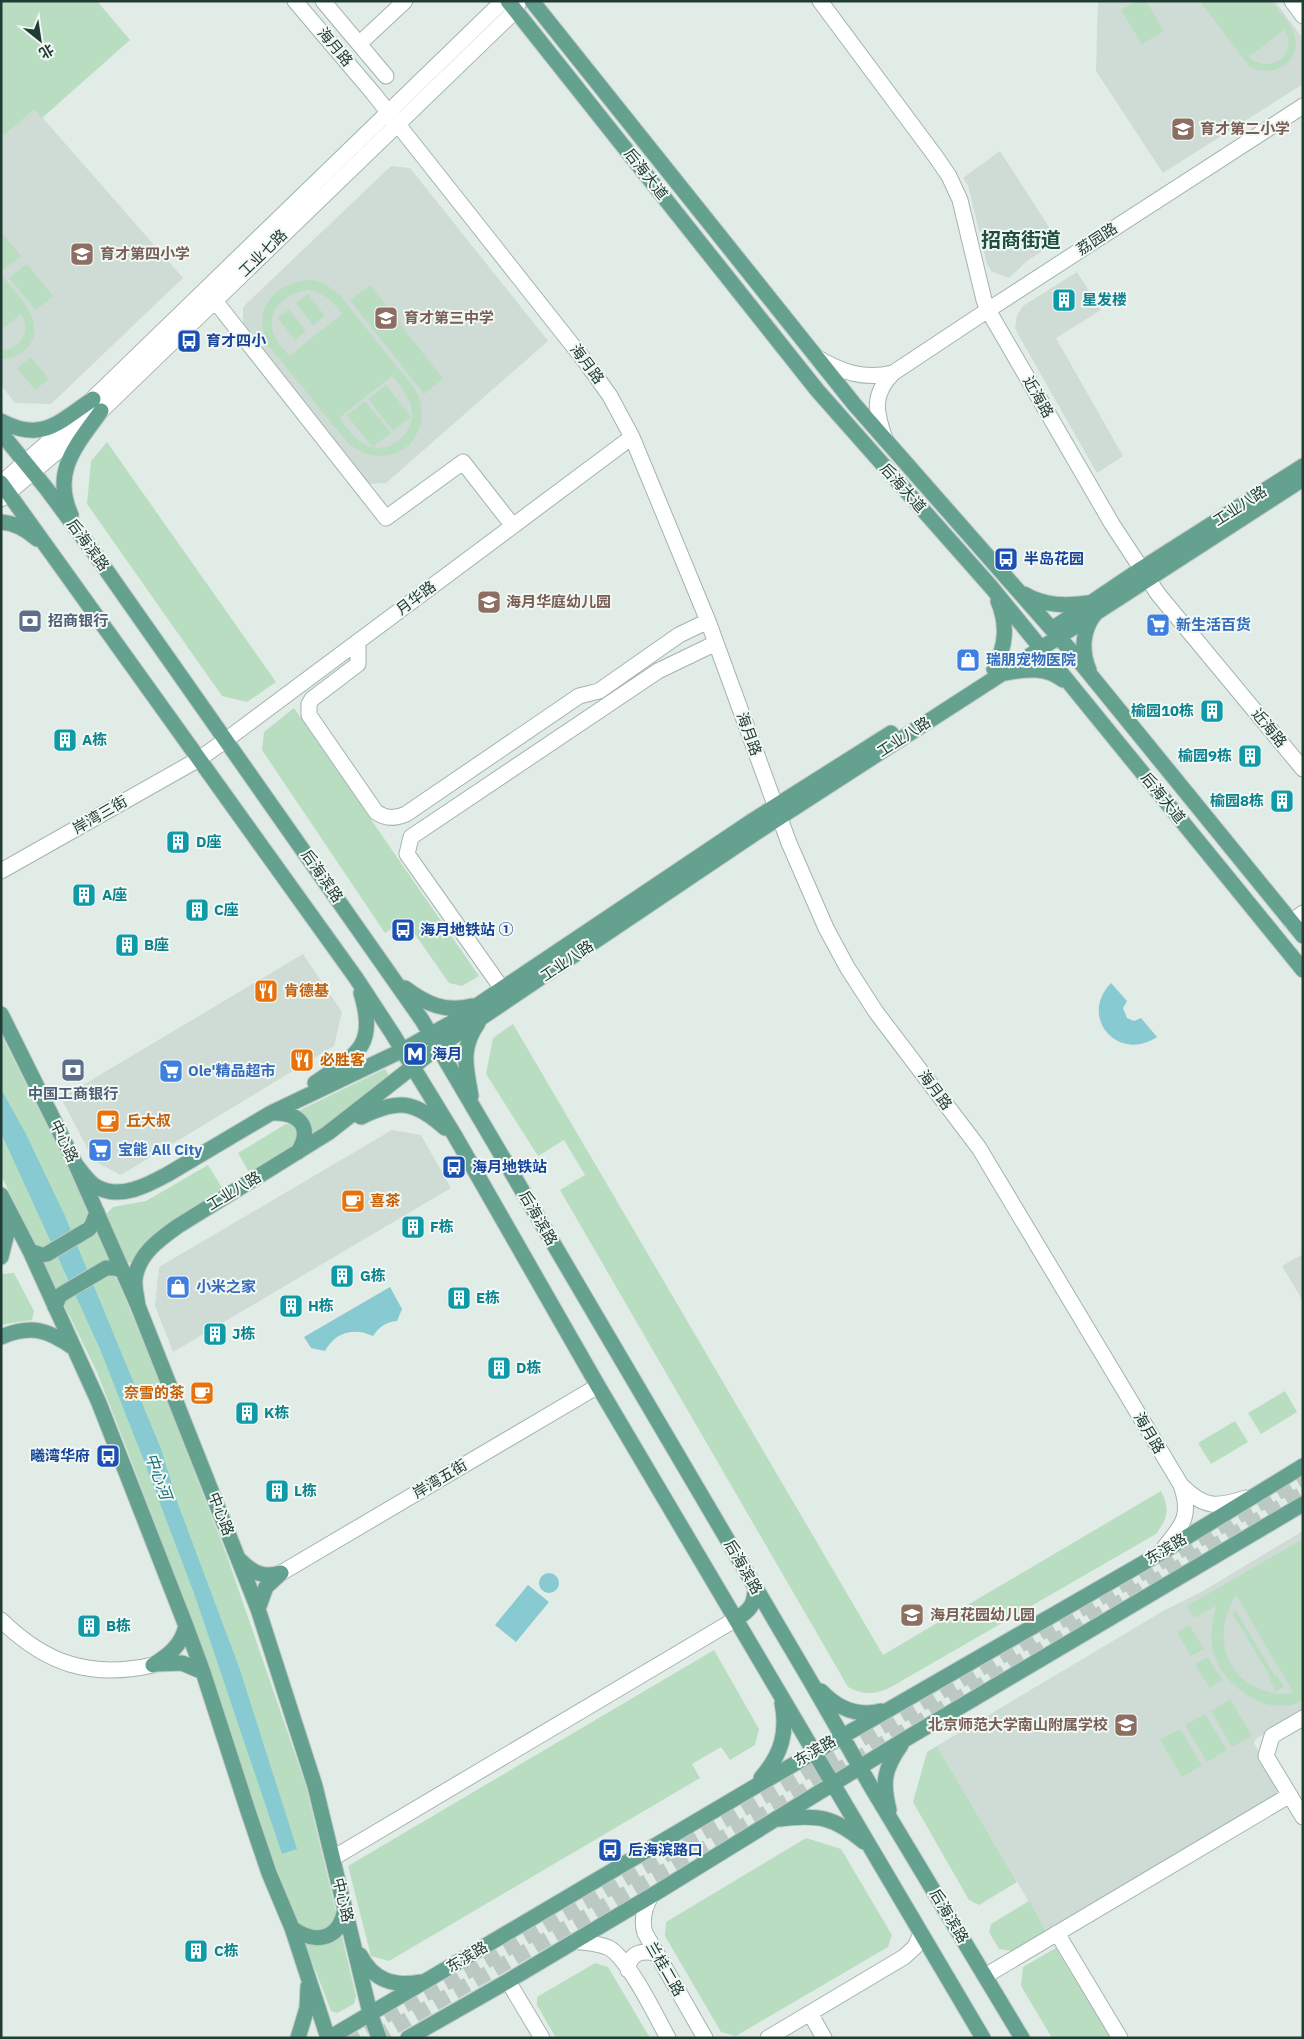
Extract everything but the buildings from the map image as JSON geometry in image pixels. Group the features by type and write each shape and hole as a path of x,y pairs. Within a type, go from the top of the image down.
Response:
{"main road":[{"name":"后海大道","path":"532,1 816,357 1297,917 1303,936"},
{"name":"后海大道","path":"512,3 823,397 992,588 1303,970"},
{"path":"1,421 28,431 38,430 51,427 97,405"},
{"path":"80,534 64,498 64,473 72,452 97,405"},
{"name":"后海滨路","path":"1,433 80,534 398,983 472,1104 893,1824 1022,2038"},
{"name":"工业八路","path":"138,1306 135,1280 137,1267 147,1251 159,1239 328,1133 413,1067 434,1041 485,1002 998,671 1303,466"},
{"name":"工业八路","path":"1144,573 1303,479"},
{"name":"后海滨路","path":"3,488 55,555 356,978 403,1050 598,1386 984,2038"},
{"path":"1,522 8,522 21,527 55,555"},
{"path":"992,588 1005,624 1004,644 998,671 1046,671 1060,678 1077,692"},
{"path":"1018,590 1032,599 1045,603 1096,606 1086,628 1084,641 1085,659 1093,678"},
{"name":"工业八路","path":"76,1165 98,1188 121,1192 136,1189 168,1174 271,1113 403,1050 434,1041 480,1019 777,812"},
{"path":"271,1113 351,1058 364,1041 367,1033 367,1016 356,978"},
{"path":"398,983 418,998 442,1008 460,1009 485,1002"},
{"name":"中心路","path":"1,1014 76,1165 138,1306 258,1609 315,1786 370,2013 379,2038"},
{"path":"472,1104 466,1070 465,1050 470,1036 480,1019"},
{"path":"328,1133 376,1109 396,1104 407,1104 425,1112 454,1136"},
{"path":"271,1113 289,1114 301,1122 305,1137 298,1152"},
{"path":"5,1202 99,1403 186,1626 203,1672 246,1808 269,1873 292,1928 328,2038"},
{"path":"1,1257 7,1233 5,1202"},
{"path":"30,1252 42,1255 47,1254 89,1229 97,1212"},
{"path":"55,1307 62,1294 106,1268 116,1268 123,1272"},
{"path":"1,1336 24,1330 46,1331 74,1348"},
{"name":"东滨路","path":"328,2038 756,1786 1159,1554 1303,1466"},
{"name":"东滨路","path":"408,2038 651,1896 904,1740 1303,1504"},
{"path":"239,1558 254,1572 262,1575 281,1573"},
{"path":"258,1609 266,1587 281,1573"},
{"path":"736,1619 753,1606 755,1586"},
{"path":"152,1665 175,1649 184,1635 186,1626"},
{"path":"152,1665 182,1663 203,1672"},
{"path":"811,1682 833,1702 843,1708 865,1713 890,1709"},
{"path":"756,1786 772,1765 782,1745 784,1722 781,1696"},
{"path":"893,1824 885,1792 886,1773 892,1757 904,1740"},
{"path":"773,1820 803,1816 823,1818 845,1828 871,1848"},
{"path":"292,1928 307,1937 315,1938 329,1935 341,1924 345,1908"},
{"path":"352,1939 369,1969 380,1978 391,1983 400,1984 428,1980"},
{"path":"298,2038 307,2008 309,1992 307,1972"},
{"path":"419,2038 434,2023"}],"street":[{"name":"海月路","path":"296,1 393,118 585,361 610,396 632,437 708,621 777,812 826,928 847,967 876,1012 979,1148 1180,1485"},
{"path":"323,1 386,76"},
{"path":"359,44 405,1"},
{"name":"近海路","path":"820,1 936,157 955,186 988,310 1112,524 1164,601 1303,769"},
{"path":"1292,1 1303,16"},
{"name":"工业七路","path":"3,488 29,468 97,405 512,3"},
{"name":"荔园路","path":"885,439 876,411 877,400 883,384 893,373 1303,106"},
{"path":"210,295 386,518 463,462 513,526"},
{"name":"荔园路","path":"816,357 831,366 856,375 876,376 893,373"},
{"name":"月华路","path":"199,758 226,740 632,437"},
{"path":"358,642 358,664 312,699 308,710 309,715 376,812 387,818 392,818 406,814 579,696 599,691 679,635 708,621"},
{"path":"503,990 407,854 410,837 658,670 716,643"},
{"name":"岸湾三街","path":"1,871 199,758"},
{"name":"岸湾五街","path":"281,1573 598,1386"},
{"path":"1180,1485 1192,1496 1211,1505 1223,1505 1256,1495"},
{"path":"1159,1554 1179,1528 1186,1513 1186,1500 1180,1485"},
{"path":"333,1858 736,1619"},
{"path":"1,1620 35,1647 69,1664 112,1672 152,1665"},
{"path":"1303,1718 1272,1736 1266,1756 1303,1817"},
{"path":"985,1976 1290,1795"},
{"name":"兰桂二路","path":"651,1896 644,1910 643,1926 656,1953 705,2038"},
{"path":"1057,1933 1120,2038"},
{"path":"768,2038 904,1957 915,1947 921,1934"},
{"path":"575,1941 592,1943 611,1949 628,1970 668,2038"},
{"path":"628,1970 633,1955 641,1951 656,1953"},
{"path":"508,1981 542,2038"},
{"path":"810,2013 824,2038"}],"shaded area":[{"name":"育才第二小学","path":"1098,1 1275,1 1303,39 1303,84 1163,173 1096,71"},
{"name":"育才第四小学","path":"34,108 183,278 51,404 15,403 1,385 1,138"},
{"path":"1000,151 1058,241 1027,261 1009,278 991,271 987,264 968,185 963,178"},
{"name":"育才第三中学","path":"391,166 410,168 548,341 386,483 366,484 243,328 243,307"},
{"path":"1077,272 1101,310 1056,338 1123,456 1097,473 1015,329 1017,315 1023,306"},
{"path":"303,954 342,1012 334,1046 121,1175 94,1161 61,1098"},
{"path":"392,1130 421,1135 451,1188 173,1352 155,1306 159,1267"},
{"path":"1303,1254 1303,1301 1282,1266"},
{"name":"北京师范大学南山附属学校","path":"1303,1531 1303,1711 1256,1739 1254,1743 1279,1786 1276,1795 1046,1931 937,1746 1163,1611 1203,1591"}],"green space":[{"path":"1,1 97,1 130,40 42,118 34,109 1,138"},
{"path":"1136,1 1146,1 1164,31 1142,44 1121,10"},
{"path":"1200,1 1271,1 1284,17 1294,34 1296,44 1290,59 1284,65 1268,71 1250,67","holes":["1284,30 1288,39 1288,47 1285,54 1274,63 1257,62 1249,57"]},
{"path":"1,232 21,256 3,270 1,268"},
{"path":"27,264 53,296 36,310 9,278"},
{"path":"1,275 28,310 33,320 34,330 32,339 26,349 15,357 1,359 1,350 8,349 19,343 25,333 25,327 21,314 1,330"},
{"path":"312,280 324,283 341,296 416,391 421,403 421,420 415,437 404,449 389,455 376,456 364,453 347,442 268,345 263,332 265,309 270,299 277,292 299,282","holes":["308,290 328,298 342,314 289,356 275,337 272,328 274,312 284,299","392,376 410,402 411,422 408,430 397,442 381,448 373,447 391,433 365,401 347,415 372,447 367,446 354,436 339,418"]},
{"path":"370,285 443,379 424,394 350,300"},
{"path":"308,294 325,316 313,325 296,303"},
{"path":"289,309 306,331 295,340 278,318"},
{"path":"31,357 49,379 35,390 17,368"},
{"path":"386,385 411,417 393,431 368,399"},
{"path":"107,442 276,682 247,702 222,696 87,504 91,461"},
{"path":"294,708 479,976 462,986 449,983 405,920 385,933 262,750 264,732"},
{"path":"513,1024 883,1655 1161,1491 1167,1508 1163,1523 1156,1534 891,1687 880,1692 869,1693 848,1687 560,1190 585,1175 564,1140 538,1156 486,1074 493,1038"},
{"path":"1,1034 67,1165 156,1372 228,1559 306,1786 356,1996 354,2004 337,2013 331,2011 274,1862 203,1652 97,1372 1,1175"},
{"path":"385,1069 390,1077 313,1136 310,1124 294,1113"},
{"path":"292,1123 299,1128 300,1142 250,1174 238,1153 286,1124"},
{"path":"208,1165 224,1191 148,1239 132,1263 127,1262 106,1214 113,1207 146,1201"},
{"path":"14,1273 34,1311 32,1320 1,1326 1,1274"},
{"path":"1285,1391 1297,1412 1261,1434 1248,1413"},
{"path":"1235,1421 1248,1442 1211,1464 1198,1443"},
{"path":"1303,1539 1303,1700 1290,1705 1277,1706 1263,1703 1238,1689 1220,1667 1214,1655 1212,1630 1216,1606 1194,1618 1187,1606","holes":["1236,1595 1293,1692 1287,1694 1276,1693 1251,1685 1240,1676 1231,1664 1226,1652 1224,1638 1225,1623"]},
{"path":"1236,1611 1275,1676 1277,1675 1284,1687 1276,1691 1269,1680 1271,1678 1232,1613"},
{"path":"1189,1625 1204,1649 1191,1656 1177,1632"},
{"path":"714,1650 759,1729 755,1745 730,1760 721,1747 692,1764 700,1778 389,1961 371,1956 348,1866"},
{"path":"1208,1657 1222,1680 1210,1688 1195,1664"},
{"path":"1230,1699 1252,1736 1232,1747 1211,1711"},
{"path":"1205,1714 1227,1750 1207,1762 1185,1725"},
{"path":"1180,1729 1202,1765 1182,1777 1160,1740"},
{"path":"937,1746 1017,1882 979,1905 969,1900 913,1802 927,1752"},
{"path":"806,1838 841,1849 892,1935 888,1947 736,2036 721,2032 665,1936 666,1922"},
{"path":"1029,1901 1046,1931 1012,1951 999,1949 989,1932 991,1924"},
{"path":"1056,1948 1111,2038 1052,2038 1021,1986 1023,1967"},
{"path":"595,1963 608,1967 650,2038 556,2038 537,2005 537,1997"}],"water":[{"path":"1111,983 1127,1001 1123,1008 1127,1018 1134,1021 1141,1018 1157,1037 1142,1044 1129,1044 1117,1040 1107,1032 1101,1022 1099,1009 1102,996"},
{"name":"中心河","path":"1,1089 26,1134 65,1216 161,1449 178,1504 239,1667 297,1849 282,1854 195,1596 144,1461 100,1349 1,1133"},
{"path":"390,1287 402,1309 397,1321 383,1325 373,1336 359,1332 346,1333 334,1339 325,1351 311,1348 304,1337"},
{"path":"549,1573 556,1576 559,1583 556,1590 549,1593 542,1590 539,1583 542,1576"},
{"path":"528,1585 549,1602 516,1642 495,1625"}],"tunnel":[{"path":"344,2038 478,1966 1303,1478"},
{"path":"375,2038 797,1795 1303,1493"}],"place":[{"name":"育才第二小学","path":"1183,129"},
{"name":"育才第四小学","path":"82,254"},
{"name":"星发楼","path":"1064,300"},
{"name":"育才第三中学","path":"386,318"},
{"name":"育才四小","path":"189,341"},
{"name":"半岛花园","path":"1006,559"},
{"name":"海月华庭幼儿园","path":"489,602"},
{"name":"招商银行","path":"30,621"},
{"name":"新生活百货","path":"1158,625"},
{"name":"瑞朋宠物医院","path":"968,660"},
{"name":"榆园10栋","path":"1212,711"},
{"name":"A栋","path":"65,740"},
{"name":"榆园9栋","path":"1250,756"},
{"name":"榆园8栋","path":"1282,801"},
{"name":"D座","path":"178,842"},
{"name":"A座","path":"84,895"},
{"name":"C座","path":"197,910"},
{"name":"海月地铁站 ①","path":"403,930"},
{"name":"B座","path":"127,945"},
{"name":"肯德基","path":"266,991"},
{"name":"海月","path":"415,1054"},
{"name":"必胜客","path":"302,1060"},
{"name":"中国工商银行","path":"73,1070"},
{"name":"Ole'精品超市","path":"171,1071"},
{"name":"丘大叔","path":"108,1121"},
{"name":"宝能 All City","path":"100,1150"},
{"name":"海月地铁站","path":"454,1167"},
{"name":"喜茶","path":"353,1201"},
{"name":"F栋","path":"413,1227"},
{"name":"G栋","path":"342,1276"},
{"name":"小米之家","path":"178,1287"},
{"name":"E栋","path":"459,1298"},
{"name":"H栋","path":"291,1306"},
{"name":"J栋","path":"215,1334"},
{"name":"D栋","path":"499,1368"},
{"name":"奈雪的茶","path":"202,1393"},
{"name":"K栋","path":"247,1413"},
{"name":"曦湾华府","path":"108,1456"},
{"name":"L栋","path":"277,1491"},
{"name":"海月花园幼儿园","path":"912,1615"},
{"name":"B栋","path":"89,1626"},
{"name":"北京师范大学南山附属学校","path":"1126,1725"},
{"name":"后海滨路口","path":"610,1850"},
{"name":"C栋","path":"196,1951"}],"district":[{"name":"招商街道","path":"1021,240"}]}
